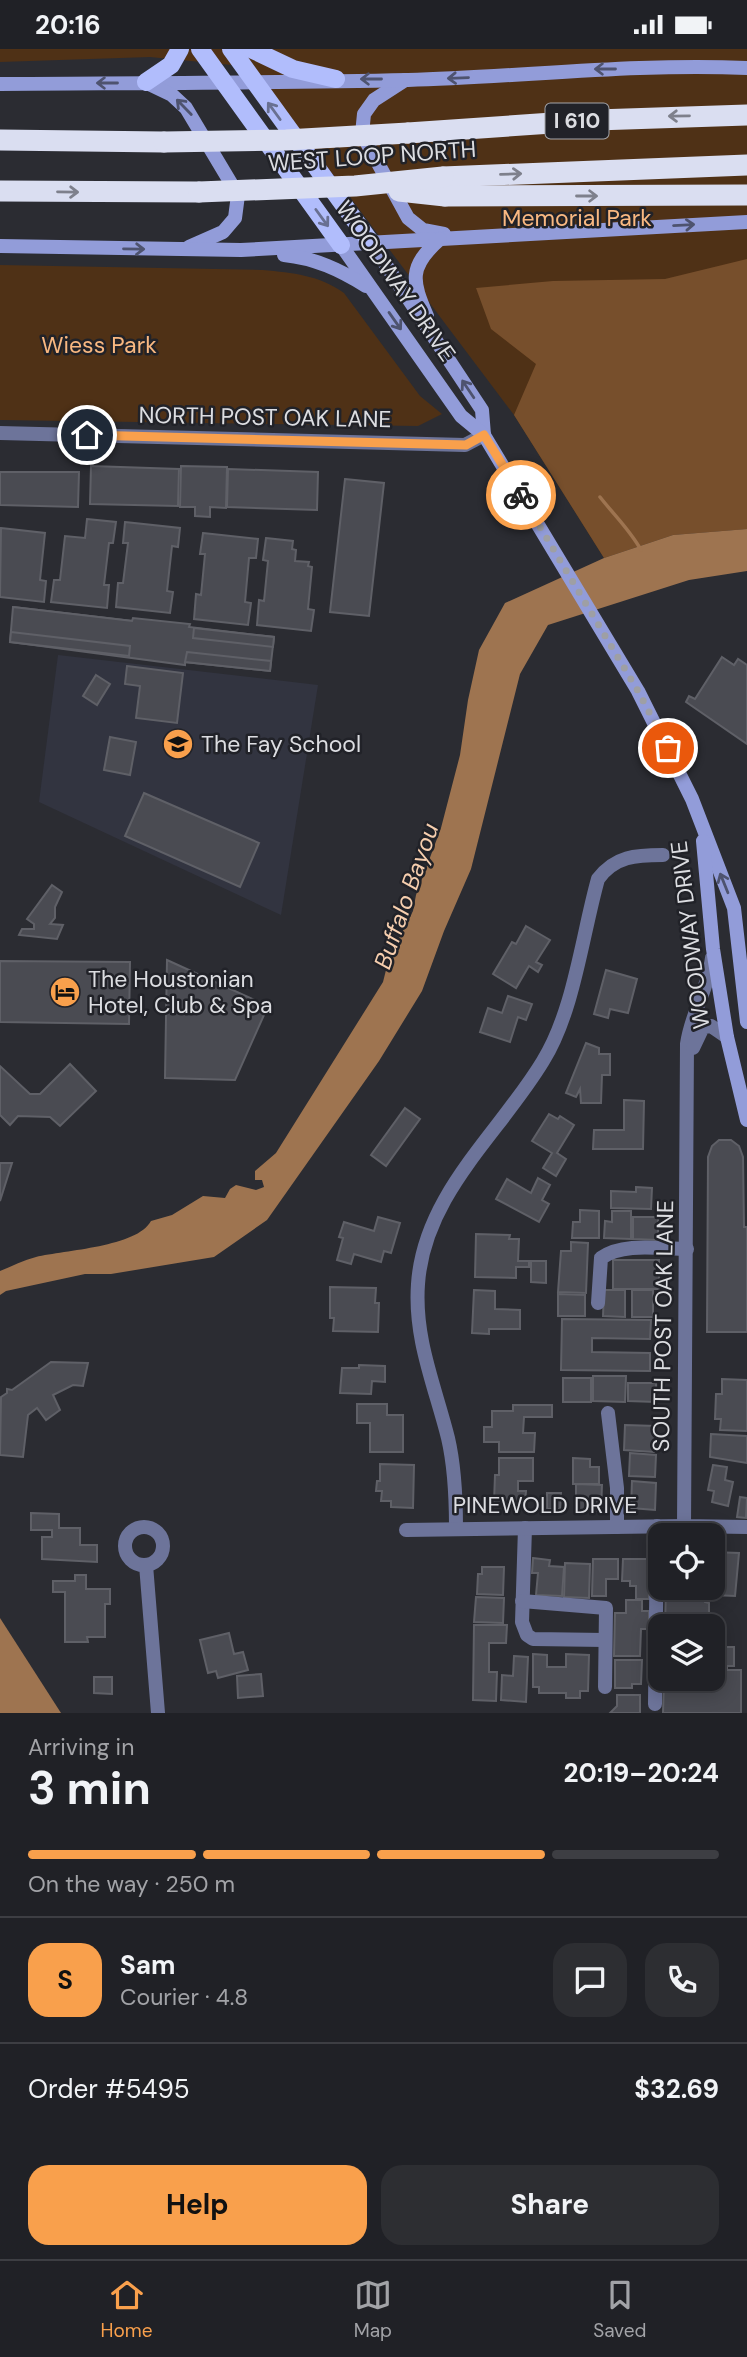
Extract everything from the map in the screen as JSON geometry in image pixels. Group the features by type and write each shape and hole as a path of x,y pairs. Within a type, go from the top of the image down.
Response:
{"highway":[{"name":"WEST LOOP NORTH","path":"0,140 164,142 408,133 596,120 747,115"},
{"name":"WEST LOOP NORTH","path":"0,191 199,192 355,186 444,187 747,165"},
{"path":"444,187 747,195"}],"main road":[{"path":"146,82 171,65 180,49"},
{"name":"WOODWAY DRIVE","path":"200,49 461,416 484,435 638,691 687,789 734,908 747,1023"},
{"name":"WOODWAY DRIVE","path":"231,49 252,82 372,244 482,409 484,435"},
{"path":"251,49 293,69 336,79"},
{"path":"0,84 406,80 592,69 747,68"},
{"path":"406,80 374,100 363,114 362,134 408,218 423,230 464,237"},
{"path":"146,82 172,95 186,107 238,195 235,218 223,232 181,250"},
{"path":"0,246 241,250 747,222"},
{"path":"440,239 428,250 415,274 419,296 440,347"},
{"path":"241,250 300,256 344,272 373,290"},
{"name":"WOODWAY DRIVE","path":"701,826 713,949 727,1037 742,1079 747,1120"}],"street":[{"name":"NORTH POST OAK LANE","path":"0,433 466,445 484,435"},
{"path":"456,1528 453,1462 421,1346 418,1283 426,1241 441,1202 544,1060 562,1018 598,879 604,871 623,858 663,855"},
{"name":"SOUTH POST OAK LANE","path":"684,1523 689,1063 687,1044 690,1027 706,990 713,949"},
{"name":"SOUTH POST OAK LANE","path":"689,1063 698,1033 703,1027 711,1026 727,1037"},
{"path":"597,1303 601,1258 609,1252 624,1249 687,1249"},
{"path":"608,1413 617,1488 617,1527"},
{"name":"PINEWOLD DRIVE","path":"406,1530 648,1527"},
{"path":"725,1527 747,1527"},
{"path":"525,1528 522,1601 524,1629 533,1639 605,1640"},
{"path":"146,1565 158,1713"},
{"path":"655,1704 656,1600"},
{"path":"522,1601 606,1608 605,1687"}],"shaded area":[{"path":"747,259 747,529 673,535 604,558 514,415 536,364 491,329 476,288 553,281 665,279"},
{"path":"747,529 747,571 689,580 548,625 520,674 471,869 422,991 379,1061 267,1220 214,1257 111,1274 85,1274 6,1291 0,1295 0,1271 18,1263 131,1237 151,1221 172,1215 203,1196 225,1198 236,1185 256,1190 264,1187 262,1180 255,1180 255,1171 276,1153 383,982 389,958 413,911 416,895 441,828 460,755 479,650 505,603 604,558 673,535"},
{"name":"The Fay School","path":"58,655 318,685 281,915 39,802"},
{"path":"0,1618 61,1713 0,1713"}],"green space":[{"name":"Memorial Park","path":"0,49 747,49 747,529 673,535 604,558 514,415 252,67 150,57 0,62"},
{"name":"Wiess Park","path":"0,265 263,270 295,274 325,282 344,293 420,396 442,414 418,426 0,420"}],"building":[{"path":"91,466 179,469 178,506 90,504"},
{"path":"181,466 227,467 226,508 210,507 210,517 195,516 195,507 180,507"},
{"path":"228,469 318,472 317,510 227,507"},
{"path":"0,472 79,472 78,507 0,505"},
{"path":"345,479 384,483 369,616 330,612"},
{"path":"87,519 116,522 113,543 109,543 104,585 109,585 107,608 51,602 54,580 60,580 65,536 85,538"},
{"path":"125,522 180,528 178,547 172,546 167,591 173,592 170,613 116,607 118,583 123,583 128,543 123,543"},
{"path":"1,528 45,533 40,580 46,581 44,602 0,597"},
{"path":"203,533 258,539 256,558 249,558 245,602 251,603 248,625 194,619 196,594 201,595 205,554 200,554"},
{"path":"266,538 293,541 295,561 309,562 308,566 312,567 308,609 314,610 311,631 257,625 259,600 264,601 268,561 263,560"},
{"path":"13,607 132,621 131,630 13,617"},
{"path":"13,607 132,621 133,618 190,624 189,627 274,637 270,671 185,662 185,665 10,642"},
{"path":"194,628 274,637 273,647 193,638"},
{"path":"11,632 130,646 129,656 10,642"},
{"path":"187,652 271,661 270,671 185,662"},
{"path":"722,657 734,665 738,659 747,665 747,744 686,702 689,696 695,699"},
{"path":"127,666 183,673 177,723 136,718 140,686 125,684"},
{"path":"96,675 110,684 97,705 83,696"},
{"path":"110,737 136,742 130,775 104,770"},
{"path":"144,793 259,843 240,887 125,836"},
{"path":"52,885 62,892 55,907 55,918 50,924 63,925 57,939 19,935 22,929 34,929 34,924 27,919"},
{"path":"526,926 550,940 536,962 542,965 538,972 529,966 516,988 493,974 512,942 516,944"},
{"path":"167,960 268,1006 235,1080 165,1078"},
{"name":"The Houstonian Hotel, Club & Spa","path":"0,961 130,962 129,1024 0,1022"},
{"path":"606,970 637,979 628,1013 610,1009 608,1018 594,1014"},
{"path":"508,996 532,1004 526,1020 518,1017 510,1042 480,1032 488,1008 502,1013"},
{"path":"586,1043 599,1048 599,1054 610,1054 610,1075 602,1075 601,1103 581,1103 580,1089 576,1097 566,1093"},
{"name":"The Houstonian Hotel, Club & Spa","path":"70,1064 96,1091 60,1126 50,1117 18,1116 10,1125 0,1115 0,1066 30,1094 40,1094"},
{"path":"624,1100 644,1101 643,1149 593,1149 594,1130 624,1130"},
{"path":"405,1108 420,1119 386,1166 371,1155"},
{"path":"549,1114 558,1119 560,1116 574,1125 557,1153 566,1159 556,1176 543,1168 552,1153 532,1141"},
{"path":"719,1140 731,1140 739,1146 743,1157 744,1227 747,1227 747,1332 707,1332 708,1157 712,1146"},
{"path":"0,1163 12,1163 0,1201"},
{"path":"538,1178 550,1185 542,1200 549,1204 539,1222 496,1199 507,1179 531,1193"},
{"path":"636,1187 652,1188 651,1209 611,1208 611,1191 636,1192"},
{"path":"580,1210 599,1211 599,1238 572,1238 573,1222 580,1222"},
{"path":"612,1211 631,1211 631,1239 604,1238 605,1221 612,1222"},
{"path":"378,1217 400,1223 391,1253 384,1251 381,1262 354,1254 351,1264 337,1260 343,1238 339,1237 344,1222 374,1231"},
{"path":"633,1217 658,1217 658,1240 633,1239"},
{"path":"476,1234 510,1235 509,1239 519,1239 518,1261 529,1261 529,1267 516,1267 516,1278 475,1277"},
{"path":"571,1242 588,1243 586,1293 558,1292 561,1251 571,1251"},
{"path":"613,1260 659,1260 659,1289 613,1289"},
{"path":"531,1261 546,1261 546,1283 531,1282"},
{"path":"330,1287 376,1288 375,1303 379,1303 378,1332 333,1331 334,1318 330,1318"},
{"path":"474,1290 495,1291 495,1309 520,1310 520,1329 489,1329 489,1334 472,1333"},
{"path":"604,1290 625,1290 625,1317 603,1316"},
{"path":"632,1290 653,1290 653,1317 632,1317"},
{"path":"558,1294 585,1295 585,1316 558,1316"},
{"path":"562,1319 651,1320 650,1339 592,1338 592,1352 650,1353 650,1371 561,1370"},
{"path":"51,1362 88,1363 83,1386 73,1385 53,1395 60,1410 46,1420 37,1408 28,1415 23,1457 0,1455 1,1397 7,1393 7,1389 12,1390"},
{"path":"359,1365 385,1366 385,1382 372,1381 371,1394 340,1393 342,1368 359,1368"},
{"path":"593,1376 626,1376 625,1402 593,1401"},
{"path":"563,1378 591,1378 591,1402 563,1402"},
{"path":"722,1379 747,1380 747,1431 720,1430 721,1419 715,1419 716,1394 722,1394"},
{"path":"628,1383 656,1383 656,1402 628,1401"},
{"path":"357,1404 387,1404 387,1415 403,1415 403,1452 370,1452 370,1423 357,1423"},
{"path":"513,1405 552,1405 552,1417 524,1417 523,1433 535,1433 534,1452 499,1452 499,1442 484,1442 484,1427 492,1427 492,1411 513,1411"},
{"path":"625,1425 656,1426 654,1452 624,1450"},
{"path":"711,1434 747,1436 747,1463 710,1457"},
{"path":"630,1453 656,1455 655,1477 629,1476"},
{"path":"499,1458 533,1458 533,1481 518,1481 518,1491 526,1491 525,1503 494,1503"},
{"path":"573,1458 590,1459 590,1467 599,1467 599,1484 573,1484"},
{"path":"380,1464 414,1465 413,1508 391,1507 391,1501 381,1501 382,1491 376,1491 377,1481 380,1481"},
{"path":"713,1465 727,1467 725,1480 733,1482 728,1506 712,1502 714,1491 708,1490"},
{"path":"632,1481 656,1483 655,1510 631,1508"},
{"path":"576,1484 602,1485 601,1511 576,1510"},
{"path":"547,1493 561,1493 560,1509 547,1509"},
{"path":"740,1497 747,1498 746,1518 737,1517"},
{"path":"31,1513 59,1514 59,1528 80,1528 80,1545 97,1545 97,1562 42,1559 42,1537 52,1537 52,1530 31,1530"},
{"path":"725,1552 739,1553 735,1596 725,1596"},
{"path":"533,1558 550,1560 549,1566 564,1567 562,1596 536,1595 538,1573 532,1573"},
{"path":"593,1559 618,1559 618,1579 606,1579 606,1596 592,1596"},
{"path":"623,1559 648,1559 648,1599 636,1599 636,1586 630,1586 630,1581 622,1581"},
{"path":"565,1563 590,1564 589,1598 564,1597"},
{"path":"482,1567 504,1567 503,1595 477,1594 478,1574 482,1574"},
{"path":"75,1575 86,1575 86,1589 110,1589 110,1604 105,1604 105,1637 87,1637 88,1642 65,1642 65,1592 53,1592 53,1581 75,1581"},
{"path":"476,1597 504,1598 503,1623 474,1622"},
{"path":"626,1600 642,1600 642,1611 649,1611 648,1629 641,1629 640,1656 614,1656 615,1613 626,1613"},
{"path":"666,1600 705,1600 709,1603 709,1614 665,1614"},
{"path":"474,1625 507,1625 506,1643 489,1643 489,1672 497,1672 496,1701 473,1700"},
{"path":"229,1633 234,1654 243,1652 248,1670 218,1678 216,1671 208,1673 200,1640"},
{"path":"725,1647 734,1647 734,1666 727,1666 727,1670 741,1670 741,1713 663,1713 664,1691 725,1691"},
{"path":"533,1654 547,1655 547,1667 566,1667 566,1654 589,1655 588,1691 580,1691 580,1698 566,1698 566,1693 539,1693 539,1687 533,1687"},
{"path":"514,1656 528,1657 526,1702 501,1700 502,1675 513,1676"},
{"path":"615,1660 642,1660 641,1684 632,1684 632,1688 615,1688"},
{"path":"261,1674 263,1696 238,1698 237,1676"},
{"path":"94,1677 112,1677 112,1694 94,1693"},
{"path":"617,1695 640,1695 640,1713 610,1713 617,1706"}],"waterway":[{"path":"600,497 641,550"}],"way so far":[{"path":"521,495 638,691 668,748"}],"place":[{"name":"The Fay School","path":"178,744"},
{"name":"The Houstonian Hotel, Club & Spa","path":"65,992"}],"route":[{"path":"87,435 466,445 484,435 521,495"}],"water label":[{"name":"Buffalo Bayou","path":"406,896"}]}
